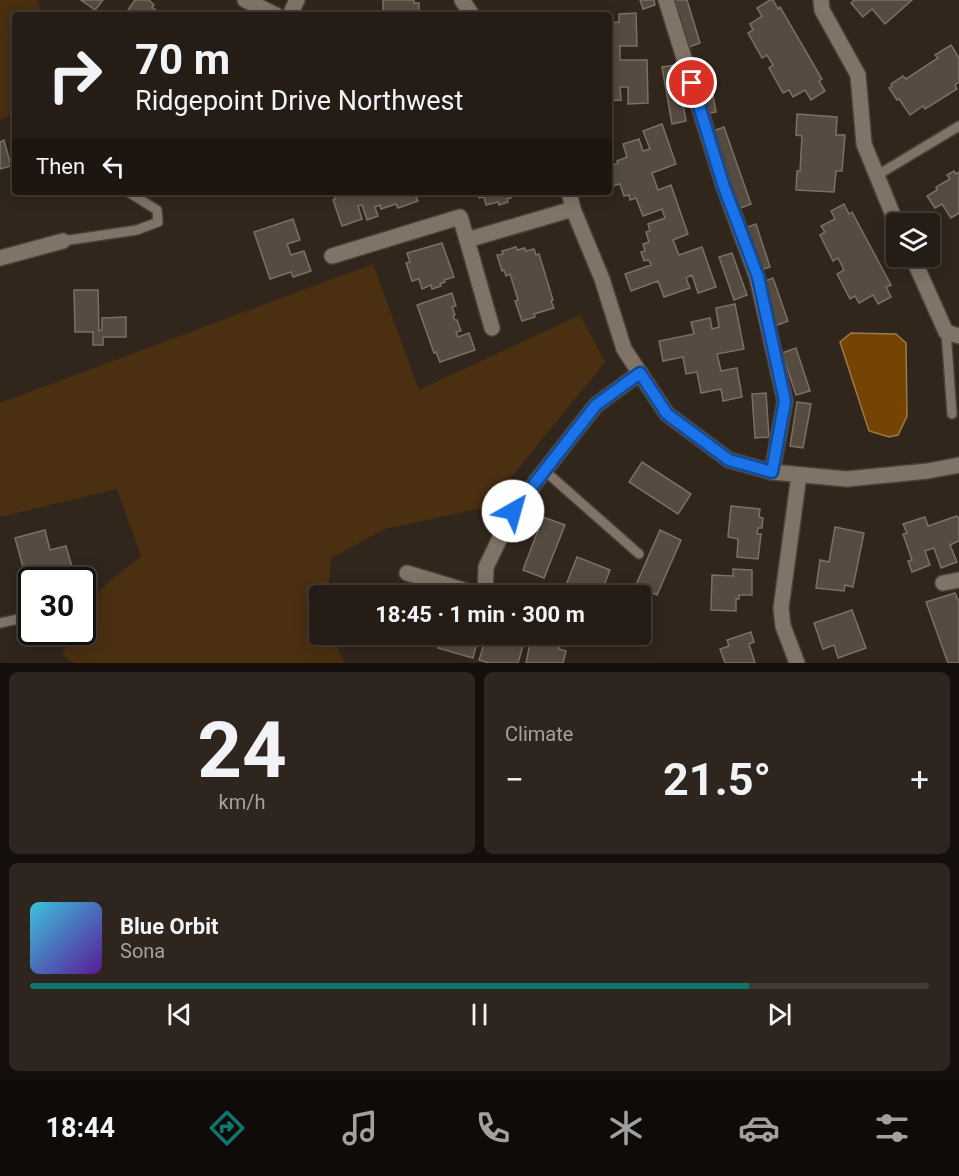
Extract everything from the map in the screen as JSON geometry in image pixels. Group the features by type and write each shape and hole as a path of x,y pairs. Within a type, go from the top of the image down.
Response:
{"street":[{"path":"245,0 270,12"},
{"path":"666,0 724,187 758,277 785,401 772,472"},
{"path":"821,0 822,10 858,75 864,144 892,213"},
{"path":"570,195 602,279 624,350 667,414 729,460 772,472 847,479 928,471 959,465"},
{"path":"467,240 573,208"},
{"path":"332,256 460,217 492,328"},
{"path":"0,258 63,241"},
{"path":"918,267 952,334"},
{"path":"485,585 486,567 513,511 596,405 640,373"},
{"path":"797,663 783,626 782,608 799,475"},
{"path":"407,573 447,585"},
{"path":"943,583 959,580"}],"lane":[{"path":"876,176 959,126"},
{"path":"63,241 137,230 158,222 157,210 133,195"},
{"path":"952,334 952,414"},
{"path":"545,471 639,554"},
{"path":"0,623 18,619"}],"shaded area":[{"path":"0,0 37,0 42,12 12,12 12,114 0,119"},
{"path":"373,264 419,390 580,315 605,362 487,507 385,529 331,558 329,585 309,585 309,645 335,645 345,663 74,663 62,655 68,645 96,645 96,596 141,556 117,489 0,517 0,403"},
{"path":"851,333 896,334 906,343 907,416 898,435 889,437 869,431 840,342"}],"building":[{"path":"81,0 103,0 95,10"},
{"path":"135,0 149,0 154,5 152,7 158,12 129,12 128,10"},
{"path":"383,0 414,0 414,3 419,3 419,12 383,12"},
{"path":"640,0 654,0 655,5 643,9"},
{"path":"674,0 687,0 700,43 689,47"},
{"path":"773,0 778,9 780,7 822,79 819,81 825,91 811,100 805,90 793,97 789,90 783,93 769,68 773,65 767,55 762,58 748,33 753,30 750,24 762,16 757,8"},
{"path":"854,0 912,0 885,24 872,9 863,17 851,3"},
{"path":"636,13 637,46 620,46 620,60 647,60 648,103 628,104 628,87 620,87 621,100 612,101 612,23 619,22 619,14"},
{"path":"951,45 959,58 959,82 955,85 957,89 925,109 923,106 910,115 889,88 891,84 903,76 906,79 938,58 935,55"},
{"path":"676,65 686,121 672,124 662,67"},
{"path":"708,68 716,112 702,114 694,70"},
{"path":"797,114 837,117 836,135 845,135 842,171 836,171 834,192 796,190 797,171 800,171 802,136 796,135"},
{"path":"662,124 676,164 652,173 658,190 671,185 688,234 673,240 679,255 702,247 716,287 698,293 692,275 686,278 690,288 664,297 658,281 631,291 625,274 651,265 649,260 644,261 641,252 645,251 643,244 649,242 646,232 650,231 648,224 665,218 662,209 643,216 636,198 630,200 629,195 624,196 620,184 612,186 612,166 627,157 623,144 639,139 643,151 650,149 643,131"},
{"path":"724,127 751,204 735,210 708,133"},
{"path":"4,140 11,166 0,169 0,142"},
{"path":"954,171 956,174 959,172 959,213 951,218 942,204 935,208 927,196 937,190 936,187 950,179 947,175"},
{"path":"334,195 421,196 416,197 418,201 398,208 396,204 381,209 380,205 375,207 378,216 367,220 362,205 358,206 362,219 342,226 333,200 335,199"},
{"path":"478,195 513,195 507,199 508,202 499,205 498,202 486,205 484,197 479,198"},
{"path":"844,204 849,214 852,212 891,285 886,287 891,297 878,304 873,295 859,303 855,296 850,299 837,274 844,270 838,258 833,261 820,235 825,232 821,226 835,219 831,211"},
{"path":"293,219 300,240 287,244 291,255 304,251 311,271 293,277 291,272 270,279 254,232"},
{"path":"756,224 770,267 757,271 742,229"},
{"path":"442,243 454,277 444,280 441,286 432,289 431,285 422,289 419,279 412,281 406,263 410,262 407,253"},
{"path":"516,247 517,250 525,248 526,251 534,249 536,255 539,254 554,308 534,314 535,317 522,321 515,301 518,300 510,274 506,276 504,270 502,271 497,255"},
{"path":"732,253 747,295 734,300 719,257"},
{"path":"773,278 788,321 775,326 760,283"},
{"path":"74,290 98,290 99,331 102,330 102,318 126,317 126,337 103,337 103,345 93,345 93,332 75,332"},
{"path":"452,293 456,306 452,307 455,315 453,316 461,331 456,332 458,337 469,333 475,350 440,362 436,352 434,353 417,305"},
{"path":"735,304 744,349 717,354 721,371 737,368 742,397 723,401 721,389 701,393 697,372 686,374 683,357 663,361 659,341 694,334 691,322 710,318 712,329 719,327 716,308"},
{"path":"796,348 810,391 796,395 782,353"},
{"path":"766,393 769,437 755,438 752,394"},
{"path":"797,402 811,404 803,448 790,446"},
{"path":"642,462 691,494 678,514 629,482"},
{"path":"731,506 760,509 759,517 763,518 762,528 758,528 757,534 761,534 758,559 737,557 738,539 728,537"},
{"path":"957,516 959,541 950,545 957,562 941,568 934,548 925,551 930,565 912,572 908,561 912,560 903,534 907,533 903,524 925,517 928,526"},
{"path":"543,517 565,525 544,578 523,570"},
{"path":"835,527 864,533 853,587 845,585 844,591 816,588 820,560 829,562"},
{"path":"45,530 50,550 66,546 72,567 23,567 15,538"},
{"path":"660,530 681,540 657,595 651,592 651,585 636,585"},
{"path":"577,557 610,570 604,585 566,585"},
{"path":"733,569 752,570 752,595 739,595 739,599 736,599 736,611 711,610 712,575 733,576"},
{"path":"955,593 959,600 959,663 948,663 926,602"},
{"path":"852,610 866,648 838,658 834,645 823,649 814,623"},
{"path":"751,632 754,642 749,644 755,663 725,663 720,649 729,646 727,640"},
{"path":"439,645 476,645 473,658 438,648"},
{"path":"484,645 523,645 518,663 489,663 479,660"},
{"path":"530,645 560,645 559,649 566,651 563,663 526,663"}],"route":[{"path":"513,511 596,405 640,373 667,414 729,460 772,472 785,401 758,277 724,187 692,83"}]}
